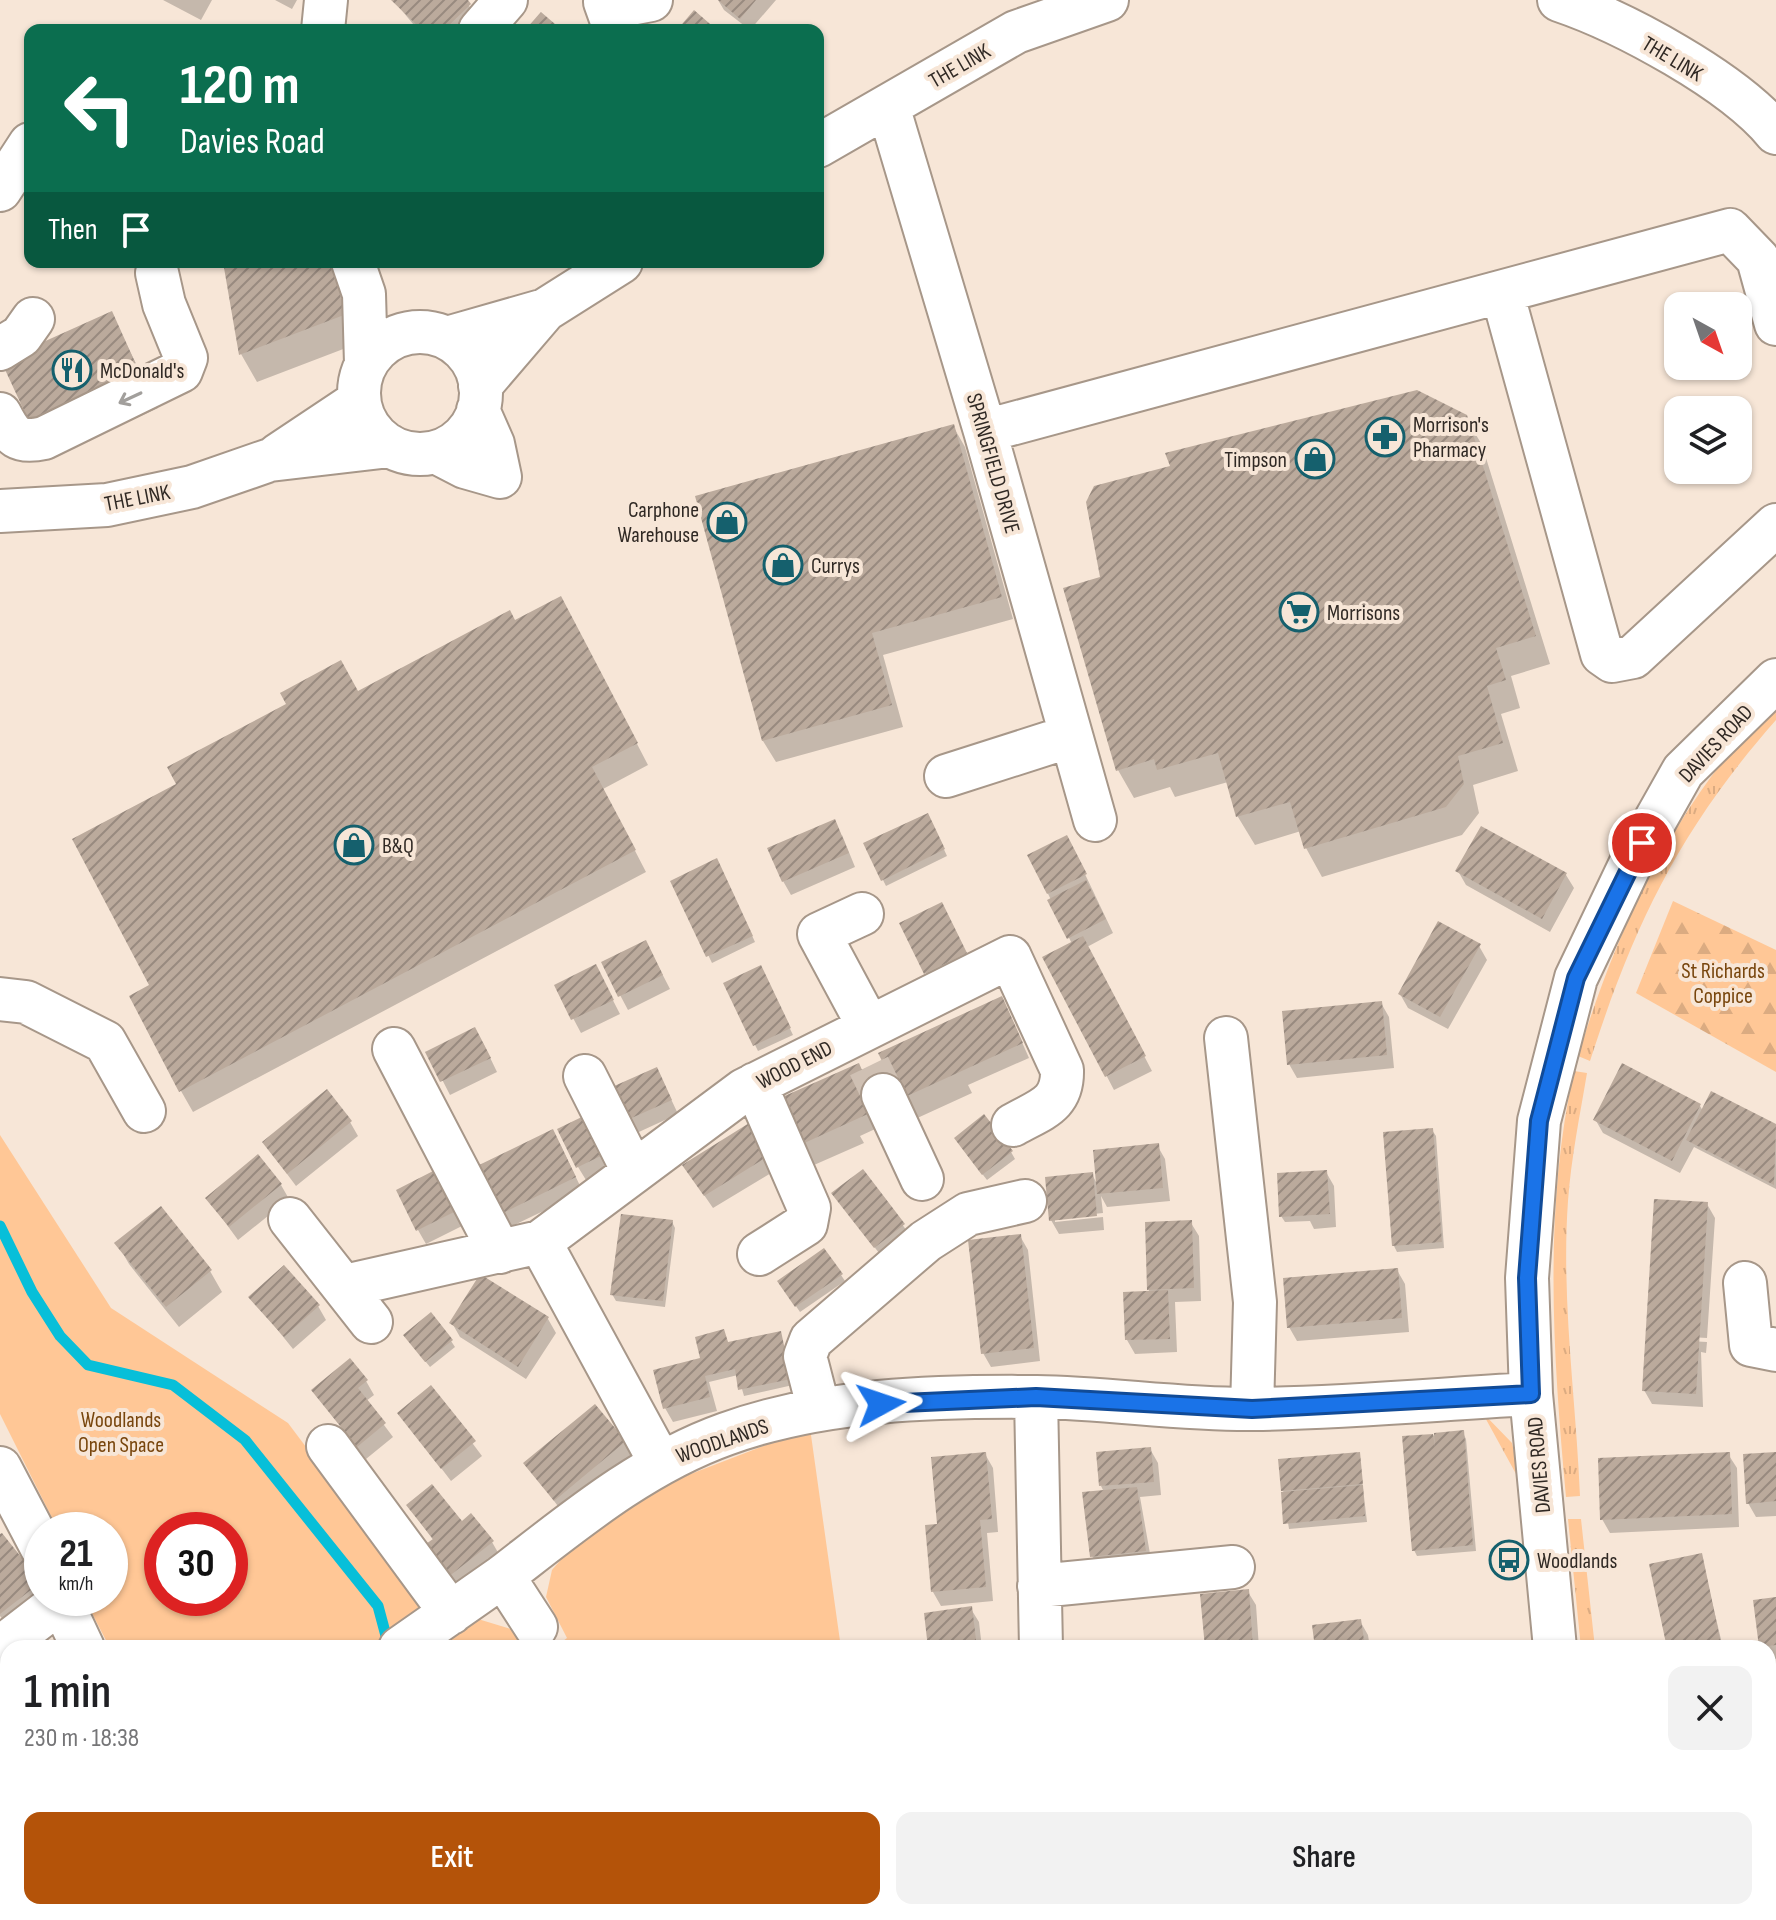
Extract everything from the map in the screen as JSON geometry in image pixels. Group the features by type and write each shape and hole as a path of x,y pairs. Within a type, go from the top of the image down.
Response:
{"street":[{"path":"324,24 326,0"},
{"path":"485,24 506,0"},
{"path":"607,11 651,0"},
{"name":"THE LINK","path":"824,143 1016,32 1107,0"},
{"name":"THE LINK","path":"1559,0 1602,7 1757,110 1776,133"},
{"name":"SPRINGFIELD DRIVE","path":"888,106 985,431 1095,820"},
{"path":"0,190 24,153"},
{"path":"985,431 1730,230 1758,259 1776,324"},
{"name":"THE LINK","path":"270,460 363,382 388,341 545,310 612,268"},
{"path":"358,278 428,335 467,354 500,477 465,467 436,452"},
{"path":"358,278 364,418 377,437 390,446"},
{"path":"0,414 12,436 25,442 44,438 196,366 205,347 190,311 160,285"},
{"path":"1502,292 1602,654 1612,661 1633,657 1776,525"},
{"name":"THE LINK","path":"0,511 107,505 192,487 270,460 390,446 419,454 436,452 462,437 479,398 545,310"},
{"path":"0,349 21,336 33,319"},
{"name":"DAVIES ROAD","path":"1554,1640 1531,1394 1527,1278 1539,1121 1576,978 1630,865 1683,771 1776,680"},
{"path":"946,776 1071,736"},
{"path":"862,914 819,934 922,1179"},
{"name":"WOOD END","path":"345,1286 520,1247 755,1084 869,1056 1010,957 1062,1070 1063,1087 1054,1102 1013,1125"},
{"path":"0,999 26,1002 105,1042 144,1111"},
{"path":"1226,1038 1255,1302 1252,1409"},
{"path":"394,1049 660,1462"},
{"path":"585,1076 633,1171"},
{"path":"755,1084 809,1208 806,1224 759,1254"},
{"path":"819,1410 805,1356 811,1340 926,1241 968,1214 1025,1201"},
{"path":"290,1219 371,1322"},
{"path":"1745,1283 1751,1345 1776,1350"},
{"name":"WOODLANDS","path":"412,1640 660,1462 727,1433 819,1410 933,1400 1036,1397 1252,1409 1531,1394"},
{"path":"1036,1397 1041,1640"},
{"path":"328,1446 451,1613"},
{"path":"0,1468 24,1514"},
{"path":"1039,1586 1233,1567"},
{"path":"503,1576 536,1627"},
{"path":"10,1640 41,1616"},
{"path":"68,1616 79,1640"}],"green space":[{"path":"1776,700 1776,720 1713,800 1664,880 1624,965 1590,1061 1578,1056 1613,957 1655,866 1709,780"},
{"name":"St Richards Coppice","path":"1673,901 1776,950 1776,1072 1636,993"},
{"path":"1574,1071 1587,1073 1571,1169 1566,1238 1580,1496 1566,1497 1557,1390 1554,1230 1564,1124"},
{"name":"Woodlands Open Space","path":"0,1135 111,1308 288,1423 447,1635 478,1619 517,1631 524,1640 106,1640 93,1616 128,1616 128,1512 49,1512 0,1414"},
{"path":"1482,1412 1512,1443 1521,1483"},
{"path":"810,1428 840,1640 564,1640 567,1638 546,1597 552,1570 570,1549 670,1482"},
{"path":"1568,1519 1581,1519 1594,1640 1580,1640"}],"building":[{"path":"391,0 468,0 471,4 450,24 416,24"},
{"path":"718,0 756,0 740,19"},
{"path":"694,10 710,24 682,24"},
{"path":"541,12 555,24 530,24"},
{"path":"224,268 335,268 344,315 239,355"},
{"name":"McDonald's","path":"112,311 143,380 33,430 1,361"},
{"name":"Morrisons","path":"1417,390 1467,415 1536,636 1496,648 1506,680 1487,686 1503,743 1458,756 1464,784 1446,807 1304,849 1290,802 1236,817 1218,753 1157,770 1154,759 1116,771 1063,588 1100,577 1086,502 1094,486 1170,466 1165,453"},
{"path":"954,424 1002,597 872,633 892,705 762,741 695,496"},
{"name":"B&Q","path":"561,596 638,743 592,767 636,850 179,1092 129,996 149,985 72,839 176,784 167,767 286,704 280,693 341,660 358,691 510,610 515,620"},
{"path":"928,813 945,849 881,881 863,843"},
{"path":"835,819 849,853 782,882 767,848"},
{"path":"1481,826 1567,873 1542,919 1455,871"},
{"path":"1067,835 1087,874 1047,894 1027,855"},
{"path":"717,858 753,936 706,957 670,881"},
{"path":"1086,880 1106,919 1067,939 1047,900"},
{"path":"942,902 967,953 924,974 899,923"},
{"path":"1438,921 1481,944 1440,1017 1398,994"},
{"path":"1083,936 1146,1056 1105,1077 1042,957"},
{"path":"646,940 663,975 618,997 601,962"},
{"path":"596,964 614,1000 571,1020 554,985"},
{"path":"761,965 791,1028 753,1046 723,983"},
{"path":"1002,996 1023,1043 800,1145 780,1098 859,1063 862,1070 882,1061 878,1053"},
{"path":"1382,1001 1387,1055 1287,1065 1282,1011"},
{"path":"475,1027 491,1058 440,1082 425,1052"},
{"path":"1622,1063 1701,1104 1672,1161 1593,1120"},
{"path":"657,1067 672,1100 618,1124 603,1091"},
{"path":"327,1089 352,1121 287,1174 262,1142"},
{"path":"1711,1091 1776,1124 1774,1185 1686,1140"},
{"path":"590,1113 609,1152 576,1168 557,1129"},
{"path":"984,1114 1013,1151 982,1175 954,1138"},
{"path":"754,1120 775,1152 704,1196 682,1165"},
{"path":"1433,1128 1442,1242 1392,1246 1383,1132"},
{"path":"553,1129 576,1177 499,1215 475,1167"},
{"path":"1159,1143 1163,1188 1097,1194 1093,1150"},
{"path":"258,1154 282,1184 229,1227 205,1198"},
{"path":"437,1169 458,1210 416,1231 396,1190"},
{"path":"863,1169 905,1224 874,1248 831,1193"},
{"path":"1327,1170 1330,1214 1279,1217 1277,1173"},
{"path":"1093,1172 1097,1216 1049,1221 1045,1177"},
{"path":"1654,1199 1708,1202 1696,1394 1642,1391"},
{"path":"161,1206 212,1270 166,1307 114,1243"},
{"path":"621,1214 673,1220 663,1301 610,1295"},
{"path":"1192,1220 1194,1288 1147,1290 1145,1222"},
{"path":"1021,1234 1034,1348 981,1354 968,1240"},
{"path":"824,1248 843,1274 795,1307 777,1281"},
{"path":"284,1265 320,1305 284,1337 248,1297"},
{"path":"1398,1268 1402,1318 1287,1328 1283,1278"},
{"path":"480,1274 549,1317 518,1367 449,1323"},
{"path":"1168,1290 1170,1339 1125,1340 1123,1292"},
{"path":"431,1312 453,1340 425,1362 403,1335"},
{"path":"724,1329 728,1342 781,1331 791,1379 738,1390 735,1369 705,1376 710,1397 663,1409 653,1370 700,1358 695,1337"},
{"path":"350,1358 368,1380 358,1388 386,1423 357,1447 311,1390"},
{"path":"431,1385 476,1441 441,1469 397,1413"},
{"path":"595,1404 626,1441 554,1501 523,1463"},
{"path":"1464,1430 1473,1545 1412,1551 1402,1436 1433,1434 1435,1447 1434,1433"},
{"path":"1151,1447 1154,1482 1099,1486 1096,1452"},
{"path":"986,1452 992,1519 980,1520 986,1587 931,1592 925,1525 937,1524 931,1457"},
{"path":"1360,1452 1363,1484 1281,1491 1278,1459"},
{"path":"1730,1452 1732,1514 1600,1520 1598,1458"},
{"path":"1776,1452 1776,1501 1746,1504 1743,1454"},
{"path":"432,1484 462,1521 471,1513 494,1541 448,1577 423,1546 433,1539 406,1505"},
{"path":"1363,1485 1365,1516 1283,1524 1281,1492"},
{"path":"1137,1487 1146,1551 1090,1557 1082,1492"},
{"path":"0,1534 24,1561 24,1595 0,1614"},
{"path":"1702,1553 1720,1640 1665,1640 1649,1564"},
{"path":"1249,1589 1252,1640 1204,1640 1200,1594"},
{"path":"1776,1597 1776,1640 1758,1640 1753,1600"},
{"path":"972,1606 976,1640 927,1640 924,1613"},
{"path":"1361,1619 1364,1640 1314,1640 1312,1625"}],"waterway":[{"path":"0,1226 32,1292 60,1336 88,1365 173,1385 245,1440 378,1606 387,1640"}],"tunnel":[{"path":"869,1066 883,1095"}],"place":[{"name":"McDonald's","path":"72,370"},
{"name":"Morrison's Pharmacy","path":"1385,437"},
{"name":"Timpson","path":"1315,459"},
{"name":"Carphone Warehouse","path":"727,522"},
{"name":"Currys","path":"783,565"},
{"name":"Morrisons","path":"1299,612"},
{"name":"B&Q","path":"354,845"},
{"name":"Woodlands","path":"1509,1560"}],"route":[{"path":"881,1404 1036,1397 1252,1409 1531,1394 1527,1278 1539,1121 1576,978 1642,843"}]}
